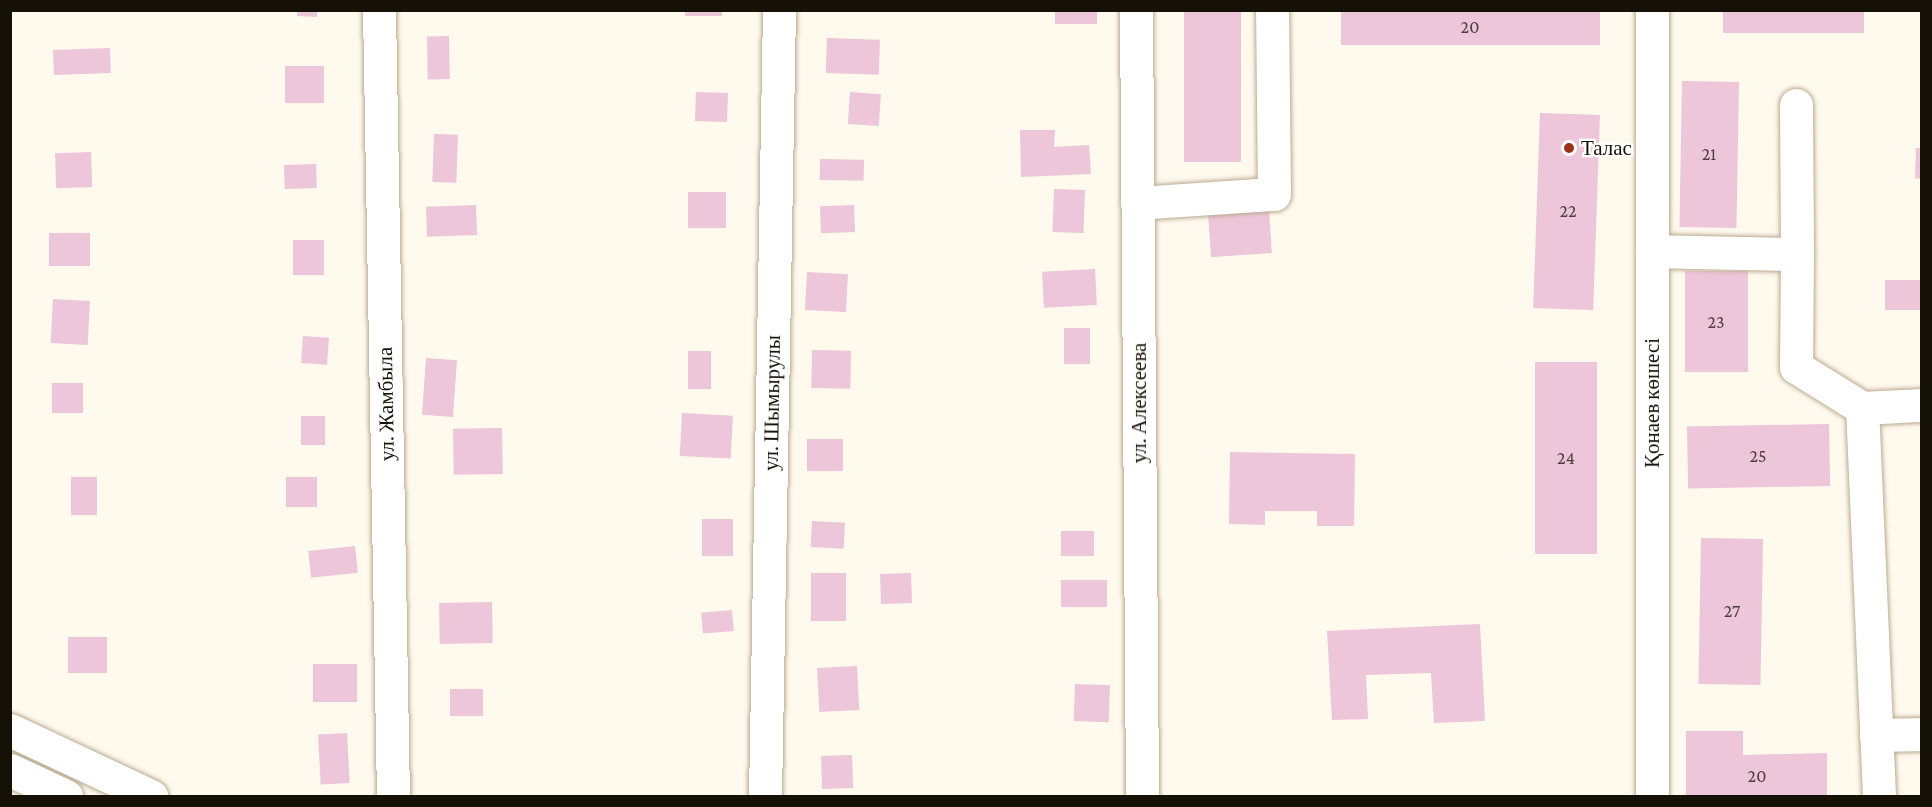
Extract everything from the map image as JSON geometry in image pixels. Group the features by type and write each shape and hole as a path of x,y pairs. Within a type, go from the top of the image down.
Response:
{"street":[{"name":"ул. Жамбыла","path":"379,10 393,796"},
{"name":"ул. Шымырулы","path":"765,796 779,10"},
{"name":"ул. Алексеева","path":"1136,10 1142,796"},
{"path":"1137,203 1274,194 1272,10"},
{"name":"Қонаев көшесі","path":"1652,10 1652,796"},
{"path":"1796,105 1796,367 1862,408 1922,405"},
{"path":"1652,251 1797,254"},
{"path":"1862,408 1879,796"},
{"path":"10,730 151,796"},
{"path":"1876,735 1922,735"},
{"path":"10,770 66,796"}],"building":[{"path":"297,10 317,10 317,17 297,16"},
{"path":"685,10 722,10 722,16 685,16"},
{"path":"1055,10 1097,10 1097,24 1055,24"},
{"path":"1184,10 1241,10 1241,162 1184,162"},
{"path":"1341,10 1600,10 1600,45 1341,45"},
{"path":"1723,10 1864,10 1864,33 1723,33"},
{"path":"427,36 449,36 450,79 428,79"},
{"path":"827,38 880,40 879,75 826,73"},
{"path":"110,48 111,73 54,75 53,50"},
{"path":"285,66 324,66 324,103 285,103"},
{"path":"1682,81 1739,82 1736,228 1679,227"},
{"path":"696,92 728,93 727,122 695,121"},
{"path":"850,92 881,94 879,126 848,124"},
{"path":"1540,113 1600,115 1593,310 1533,308"},
{"path":"1020,130 1055,130 1054,147 1089,145 1091,174 1021,177"},
{"path":"434,134 458,135 456,183 432,182"},
{"path":"1916,148 1922,148 1922,179 1915,178"},
{"path":"91,152 92,187 56,188 55,153"},
{"path":"820,159 864,160 864,181 820,180"},
{"path":"316,164 317,188 285,189 284,165"},
{"path":"1054,189 1085,190 1083,233 1052,232"},
{"path":"688,192 726,192 726,228 688,228"},
{"path":"476,205 477,235 427,237 426,207"},
{"path":"854,205 855,232 821,233 820,206"},
{"path":"1269,211 1272,253 1211,257 1208,215"},
{"path":"49,233 90,233 90,266 49,266"},
{"path":"293,240 324,240 324,275 293,275"},
{"path":"1095,269 1097,305 1044,308 1042,272"},
{"path":"1685,271 1748,271 1748,372 1685,372"},
{"path":"807,272 848,274 846,312 805,310"},
{"path":"1885,280 1922,280 1922,310 1885,310"},
{"path":"53,299 90,301 88,345 51,343"},
{"path":"1064,328 1090,328 1090,364 1064,364"},
{"path":"303,336 329,338 327,365 301,363"},
{"path":"812,350 851,351 850,389 811,388"},
{"path":"688,351 711,351 711,389 688,389"},
{"path":"426,358 457,360 453,417 422,415"},
{"path":"1535,362 1597,362 1597,554 1535,554"},
{"path":"52,383 83,383 83,413 52,413"},
{"path":"682,413 733,416 731,459 680,456"},
{"path":"301,416 325,416 325,445 301,445"},
{"path":"1829,424 1830,486 1688,488 1687,426"},
{"path":"502,428 503,474 454,475 453,429"},
{"path":"807,439 843,439 843,471 807,471"},
{"path":"1230,452 1355,454 1354,526 1317,526 1317,511 1265,511 1265,525 1229,524"},
{"path":"71,477 97,477 97,515 71,515"},
{"path":"286,477 317,477 317,507 286,507"},
{"path":"702,519 733,519 733,556 702,556"},
{"path":"812,521 845,523 844,549 811,547"},
{"path":"1061,531 1094,531 1094,556 1061,556"},
{"path":"1701,538 1763,539 1760,685 1698,684"},
{"path":"355,546 358,573 311,578 308,551"},
{"path":"811,573 846,573 846,621 811,621"},
{"path":"911,573 912,603 881,604 880,574"},
{"path":"1061,580 1107,580 1107,607 1061,607"},
{"path":"492,602 493,643 440,644 439,603"},
{"path":"732,610 734,631 703,634 701,613"},
{"path":"1480,624 1485,721 1434,723 1431,673 1366,675 1368,719 1332,720 1327,631"},
{"path":"68,637 107,637 107,673 68,673"},
{"path":"313,664 357,664 357,702 313,702"},
{"path":"857,666 859,710 819,712 817,668"},
{"path":"1075,684 1110,685 1109,722 1074,721"},
{"path":"450,689 483,689 483,716 450,716"},
{"path":"1686,731 1743,731 1743,755 1827,753 1827,796 1686,796"},
{"path":"347,733 350,783 321,784 318,735"},
{"path":"852,755 853,788 822,789 821,756"}],"place":[{"name":"Талас","path":"1569,148"}]}
